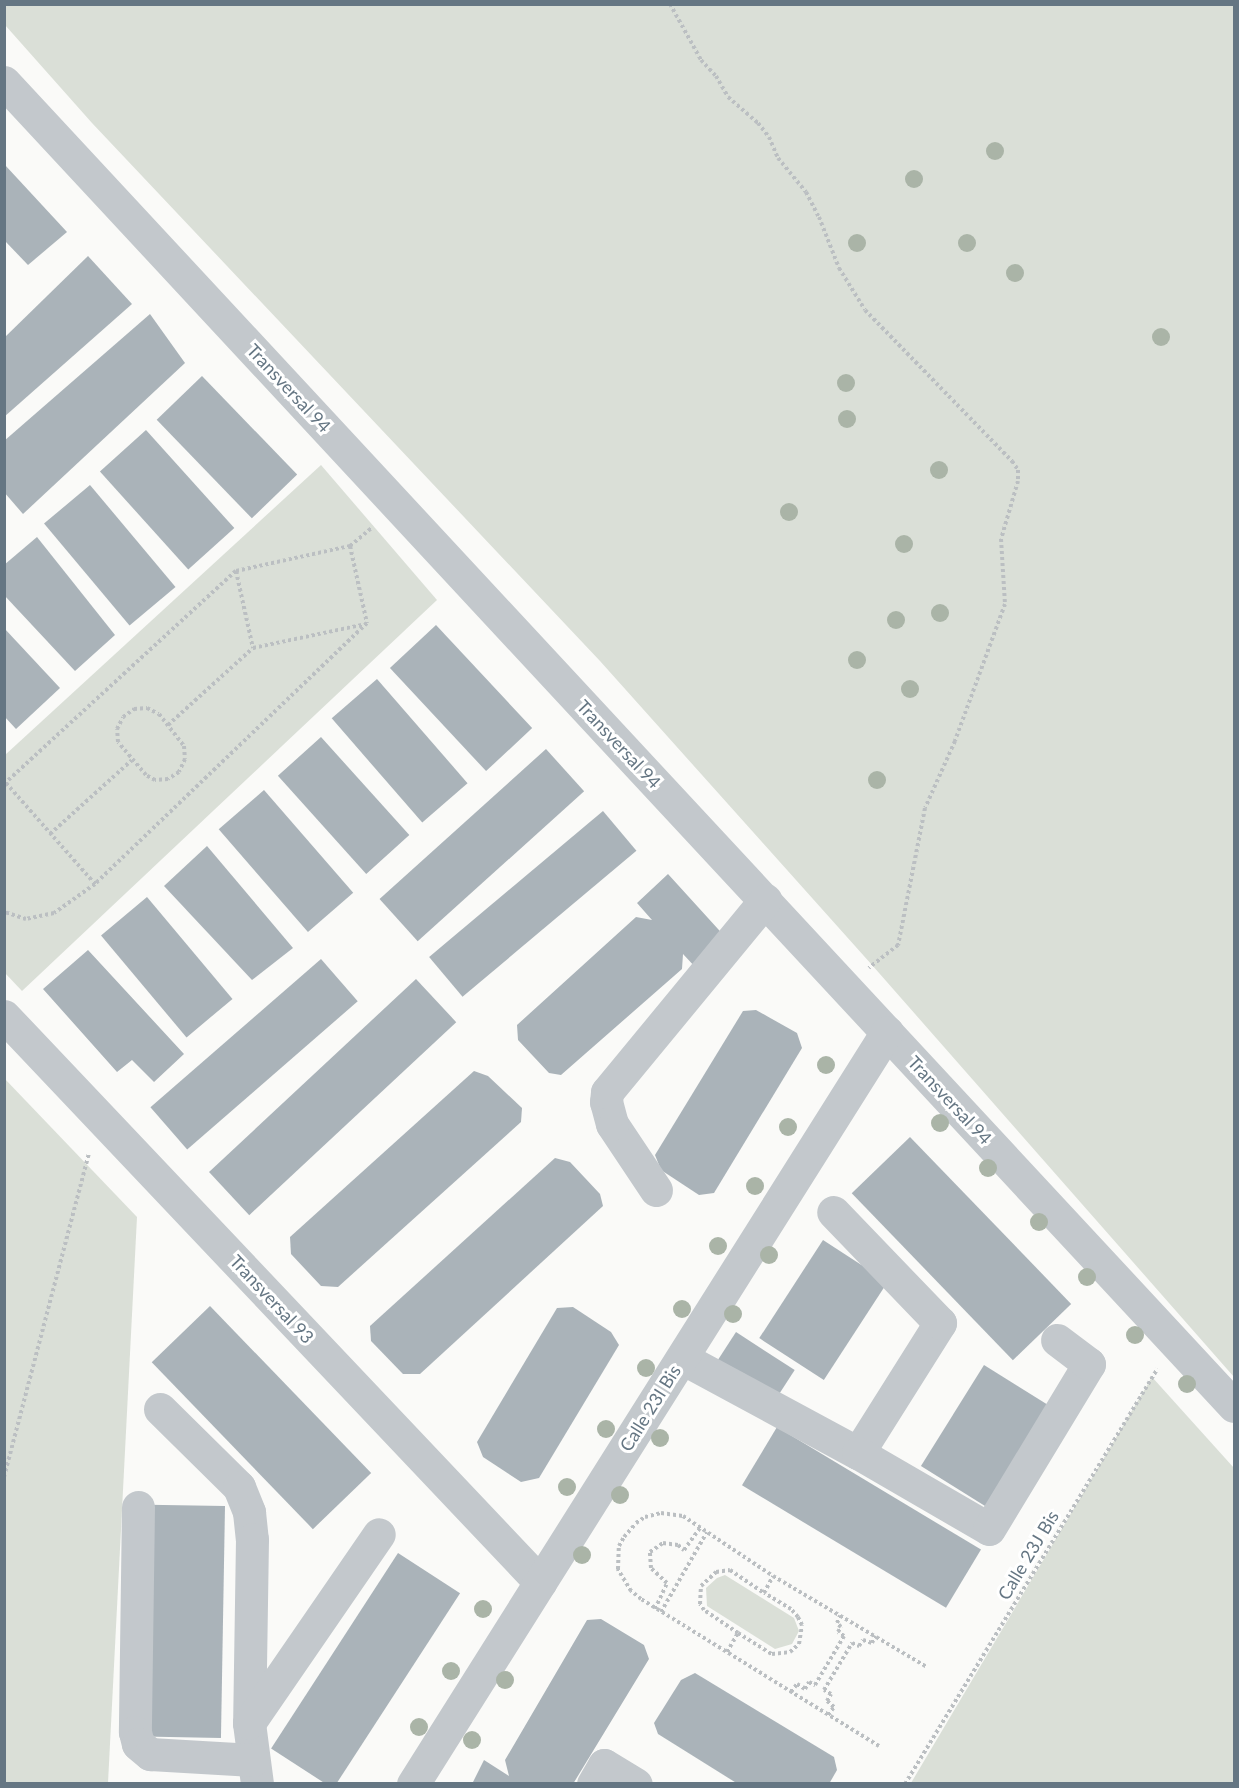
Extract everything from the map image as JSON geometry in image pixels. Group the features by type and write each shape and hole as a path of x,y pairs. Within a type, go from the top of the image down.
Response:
{"street":[{"name":"Transversal 94","path":"4,82 1234,1406"},
{"path":"656,1190 612,1124 606,1102 607,1092 765,900"},
{"name":"Transversal 93","path":"4,1016 112,1110 540,1582"},
{"name":"Calle 23I Bis","path":"413,1784 887,1032"},
{"path":"833,1212 940,1323 858,1453"},
{"path":"682,1358 858,1453 989,1529 1089,1364 1057,1341"},
{"path":"138,1507 135,1732 138,1744 150,1754 255,1772 249,1723 252,1539 249,1512 239,1487 160,1409"},
{"path":"249,1723 379,1534"},
{"path":"593,1784 604,1765 636,1784"}],"path":[{"path":"670,4 700,60 716,75 728,97 758,123 769,137 778,158 806,192 819,217 839,268 865,310 1018,470 1018,481 1001,539 1005,604 959,730 925,808 898,945 872,965 851,993"},
{"path":"95,884 5,784 236,570 350,546 367,624"},
{"path":"236,570 253,648"},
{"path":"168,725 253,648 367,624"},
{"path":"4,912 26,919 54,913 95,884 367,624"},
{"path":"147,708 159,714 184,746 185,759 179,772 168,779 155,780 146,776 132,760 118,742 117,729 123,717 134,709 147,708"},
{"path":"50,834 132,760"},
{"path":"4,1477 85,1162 112,1110"},
{"name":"Calle 23J Bis","path":"905,1784 1174,1341"},
{"path":"879,1746 655,1609 631,1591 618,1569 620,1546 624,1537 636,1522 661,1513 683,1516 773,1576 927,1667"},
{"path":"655,1609 667,1583 651,1568 650,1552 663,1543 676,1545 684,1550 700,1528"},
{"path":"661,1612 707,1532"},
{"path":"729,1570 764,1593 791,1609 802,1626 799,1644 790,1652 772,1654 704,1610 700,1604 701,1586 716,1572 729,1570"},
{"path":"764,1593 773,1576"},
{"path":"791,1692 797,1684 805,1689 809,1682 815,1685 844,1636 838,1632 842,1627 837,1623 840,1616"},
{"path":"727,1652 738,1633"},
{"path":"828,1715 834,1707 827,1701 831,1694 825,1690 852,1643 859,1646 863,1640 872,1643 875,1636"}],"shaded area":[{"path":"4,5 1234,5 1234,1377 872,965 600,661 92,123 5,25"},
{"path":"321,465 437,600 22,991 5,973 5,755"},
{"path":"4,1078 137,1217 108,1783 5,1783"},
{"path":"1152,1377 1234,1468 1234,1783 911,1783"},
{"path":"725,1575 794,1618 799,1631 792,1644 775,1649 707,1606 706,1588 717,1578"}],"building":[{"path":"5,165 67,232 28,265 5,241"},
{"path":"88,256 132,304 4,417 4,338"},
{"path":"150,314 185,363 23,514 4,492 4,441"},
{"path":"202,376 297,475 252,518 157,420"},
{"path":"146,430 234,528 188,570 100,471"},
{"path":"90,485 175,587 130,625 44,524"},
{"path":"37,537 115,635 75,671 4,595 4,565"},
{"path":"436,625 532,728 486,771 390,668"},
{"path":"4,628 60,688 16,729 4,716"},
{"path":"377,679 468,783 422,823 332,718"},
{"path":"321,737 409,835 366,874 278,776"},
{"path":"546,749 584,791 418,941 380,899"},
{"path":"264,790 353,893 308,932 219,829"},
{"path":"603,811 636,851 463,997 429,957"},
{"path":"207,846 293,948 252,980 164,886"},
{"path":"668,874 728,940 697,969 683,954 682,969 561,1075 549,1073 518,1040 517,1025 636,917 652,920 637,903"},
{"path":"147,897 232,999 187,1037 101,936"},
{"path":"88,950 184,1054 154,1082 132,1060 117,1072 43,989"},
{"path":"321,959 358,1001 187,1150 150,1107"},
{"path":"416,979 456,1022 249,1215 209,1172"},
{"path":"756,1010 797,1033 802,1048 714,1193 699,1195 661,1170 655,1155 743,1011"},
{"path":"474,1071 488,1076 522,1108 521,1122 338,1287 321,1286 291,1254 290,1237"},
{"path":"910,1137 1071,1304 1013,1360 852,1193"},
{"path":"555,1158 570,1162 600,1194 603,1206 420,1374 403,1374 371,1341 370,1326"},
{"path":"823,1240 888,1282 824,1380 759,1338"},
{"path":"210,1306 371,1473 313,1529 152,1362"},
{"path":"573,1307 611,1332 619,1345 539,1478 521,1482 483,1457 477,1442 557,1308"},
{"path":"736,1332 795,1370 777,1398 718,1360"},
{"path":"984,1365 1049,1406 986,1507 921,1466"},
{"path":"777,1427 981,1550 946,1608 742,1485"},
{"path":"148,1505 225,1506 221,1738 144,1737"},
{"path":"398,1553 460,1593 336,1784 326,1784 271,1748"},
{"path":"601,1619 644,1645 649,1659 573,1784 472,1784 484,1760 509,1776 505,1760 587,1620"},
{"path":"695,1673 834,1757 837,1770 829,1784 738,1784 658,1734 654,1723 681,1680"}]}
